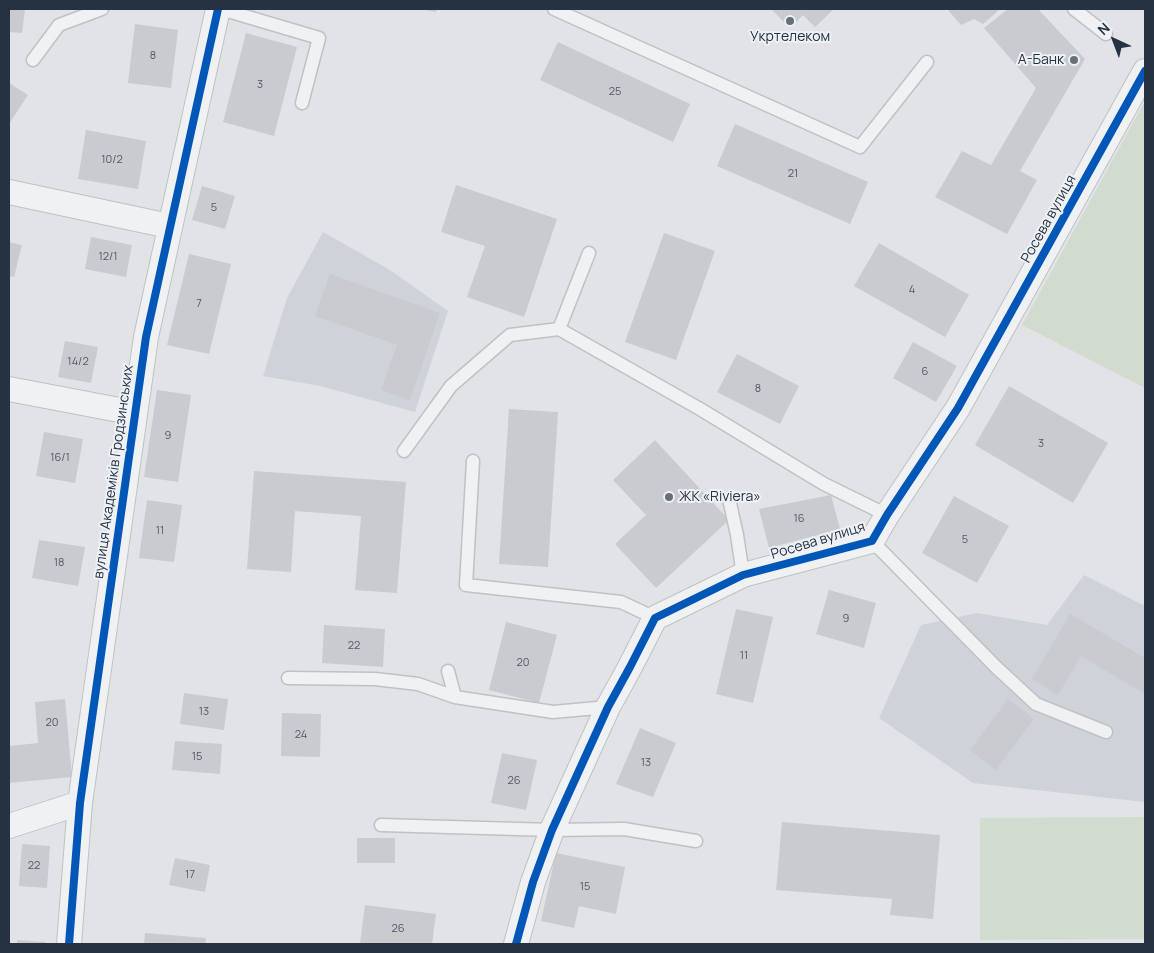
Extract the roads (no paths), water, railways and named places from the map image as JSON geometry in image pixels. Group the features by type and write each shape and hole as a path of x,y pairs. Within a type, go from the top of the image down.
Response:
{"street":[{"name":"вулиця Академіків Гродзинських","path":"69,944 80,803 146,337 169,226 219,9"},
{"name":"Росева вулиця","path":"655,618 743,575 872,541 887,515 958,408 1145,71"},
{"path":"9,192 169,226"},
{"path":"9,389 134,413"},
{"path":"516,944 533,882 552,830 608,707 655,618"},
{"path":"9,826 80,803"}],"lane":[{"path":"33,60 59,25 102,9"},
{"path":"219,9 319,38 302,103"},
{"path":"554,9 860,147 927,62"},
{"path":"1074,9 1106,34"},
{"path":"559,329 589,253"},
{"path":"404,451 451,386 510,335 559,329 700,409 824,484 887,515"},
{"path":"473,461 466,585 621,602 655,618"},
{"path":"729,499 743,575"},
{"path":"872,541 997,668 1036,704 1106,732"},
{"path":"448,671 455,697"},
{"path":"288,678 376,679 418,684 455,697 553,712 608,707"},
{"path":"381,825 552,830 624,829 696,841"}],"place":[{"name":"Укртелеком","path":"790,21"},
{"name":"А-Банк","path":"1074,60"},
{"name":"ЖК «Riviera»","path":"669,497"}]}
